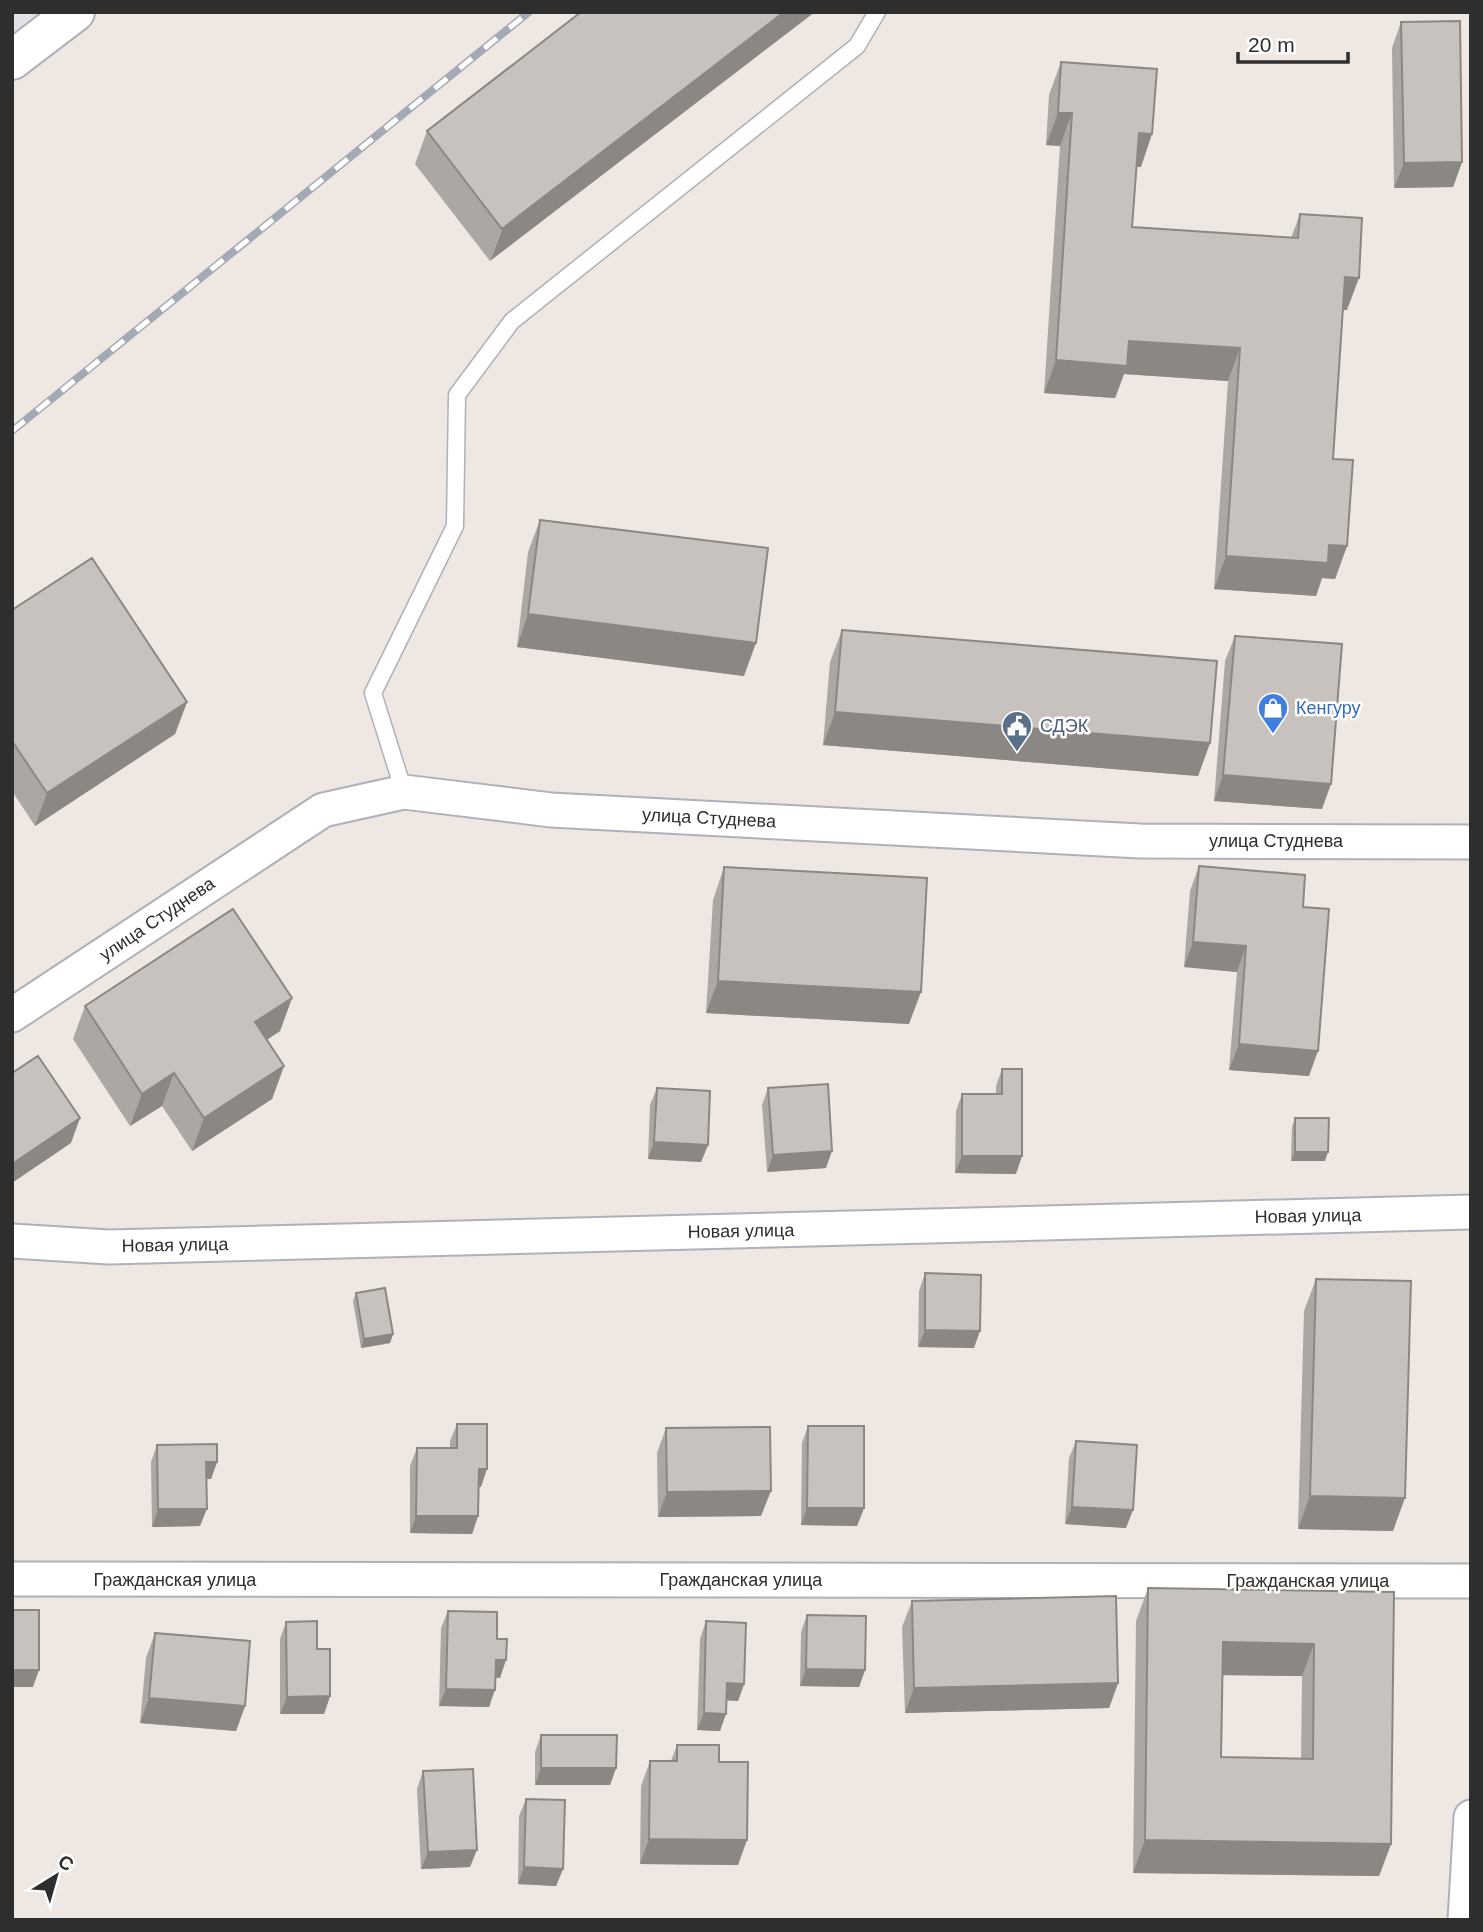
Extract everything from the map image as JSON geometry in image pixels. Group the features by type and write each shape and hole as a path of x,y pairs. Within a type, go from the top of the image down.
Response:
{"main road":[{"path":"13,59 75,12"}],"street":[{"name":"улица Студнева","path":"12,1015 323,810 404,792 551,810 1140,841 1471,842"},
{"name":"Новая улица","path":"12,1241 110,1247 1471,1212"},
{"name":"Гражданская улица","path":"12,1579 1471,1581"},
{"path":"1465,1920 1471,1817"}],"lane":[{"path":"404,792 373,693 455,526 457,394 512,321 857,46 877,12"}],"shaded area":[{"path":"12,12 60,12 12,48"}],"building":[{"path":"581,12 784,12 502,229 427,131"},
{"path":"1460,21 1462,162 1404,163 1401,22"},
{"path":"1061,62 1157,69 1152,134 1139,133 1132,227 1298,238 1300,214 1362,218 1359,278 1345,277 1333,459 1353,460 1347,546 1329,545 1328,563 1226,556 1240,348 1129,341 1127,366 1056,360 1072,113 1058,113"},
{"path":"540,520 768,548 756,643 528,614"},
{"path":"92,558 187,702 47,793 12,741 12,610"},
{"path":"842,630 1217,661 1210,743 835,712"},
{"name":"Кенгуру","path":"1235,636 1342,644 1331,784 1223,775"},
{"path":"1199,866 1305,875 1303,907 1329,909 1318,1051 1239,1044 1246,946 1193,942"},
{"path":"724,867 927,878 921,992 718,981"},
{"path":"233,909 292,998 255,1022 284,1066 204,1118 174,1073 142,1094 85,1006"},
{"path":"38,1056 80,1118 12,1164 12,1073"},
{"path":"1002,1069 1022,1069 1022,1156 962,1156 962,1094 1002,1094"},
{"path":"828,1084 832,1151 773,1155 768,1088"},
{"path":"657,1088 710,1091 708,1145 654,1142"},
{"path":"1295,1118 1329,1118 1328,1152 1295,1152"},
{"path":"925,1273 981,1275 980,1331 925,1330"},
{"path":"1316,1279 1411,1281 1405,1498 1310,1496"},
{"path":"385,1288 393,1334 364,1339 356,1293"},
{"path":"457,1424 487,1424 487,1469 479,1469 478,1516 416,1516 417,1448 457,1448"},
{"path":"808,1426 864,1426 864,1508 807,1508"},
{"path":"770,1427 771,1491 667,1492 666,1428"},
{"path":"1076,1441 1137,1445 1133,1510 1072,1507"},
{"path":"217,1444 217,1462 206,1462 207,1509 158,1509 157,1445"},
{"path":"1148,1588 1394,1592 1391,1844 1145,1840","holes":["1223,1642 1314,1644 1313,1759 1221,1757"]},
{"path":"1116,1596 1118,1683 914,1688 912,1601"},
{"path":"12,1610 39,1610 39,1670 12,1670"},
{"path":"448,1611 497,1612 497,1639 507,1639 506,1660 496,1660 495,1690 446,1689"},
{"path":"807,1615 866,1616 865,1670 806,1669"},
{"path":"317,1621 317,1649 330,1649 330,1696 287,1697 286,1622"},
{"path":"706,1621 746,1623 744,1684 727,1683 726,1714 704,1713"},
{"path":"155,1633 250,1641 245,1706 149,1698"},
{"path":"541,1735 617,1735 616,1768 541,1768"},
{"path":"677,1745 719,1745 719,1762 748,1762 747,1840 649,1839 650,1761 677,1761"},
{"path":"473,1769 477,1850 428,1852 423,1771"},
{"path":"526,1799 565,1800 563,1869 524,1867"}],"railway":[{"path":"12,431 529,12"}],"place":[{"name":"Кенгуру","path":"1273,735"},
{"name":"СДЭК","path":"1017,753"}]}
